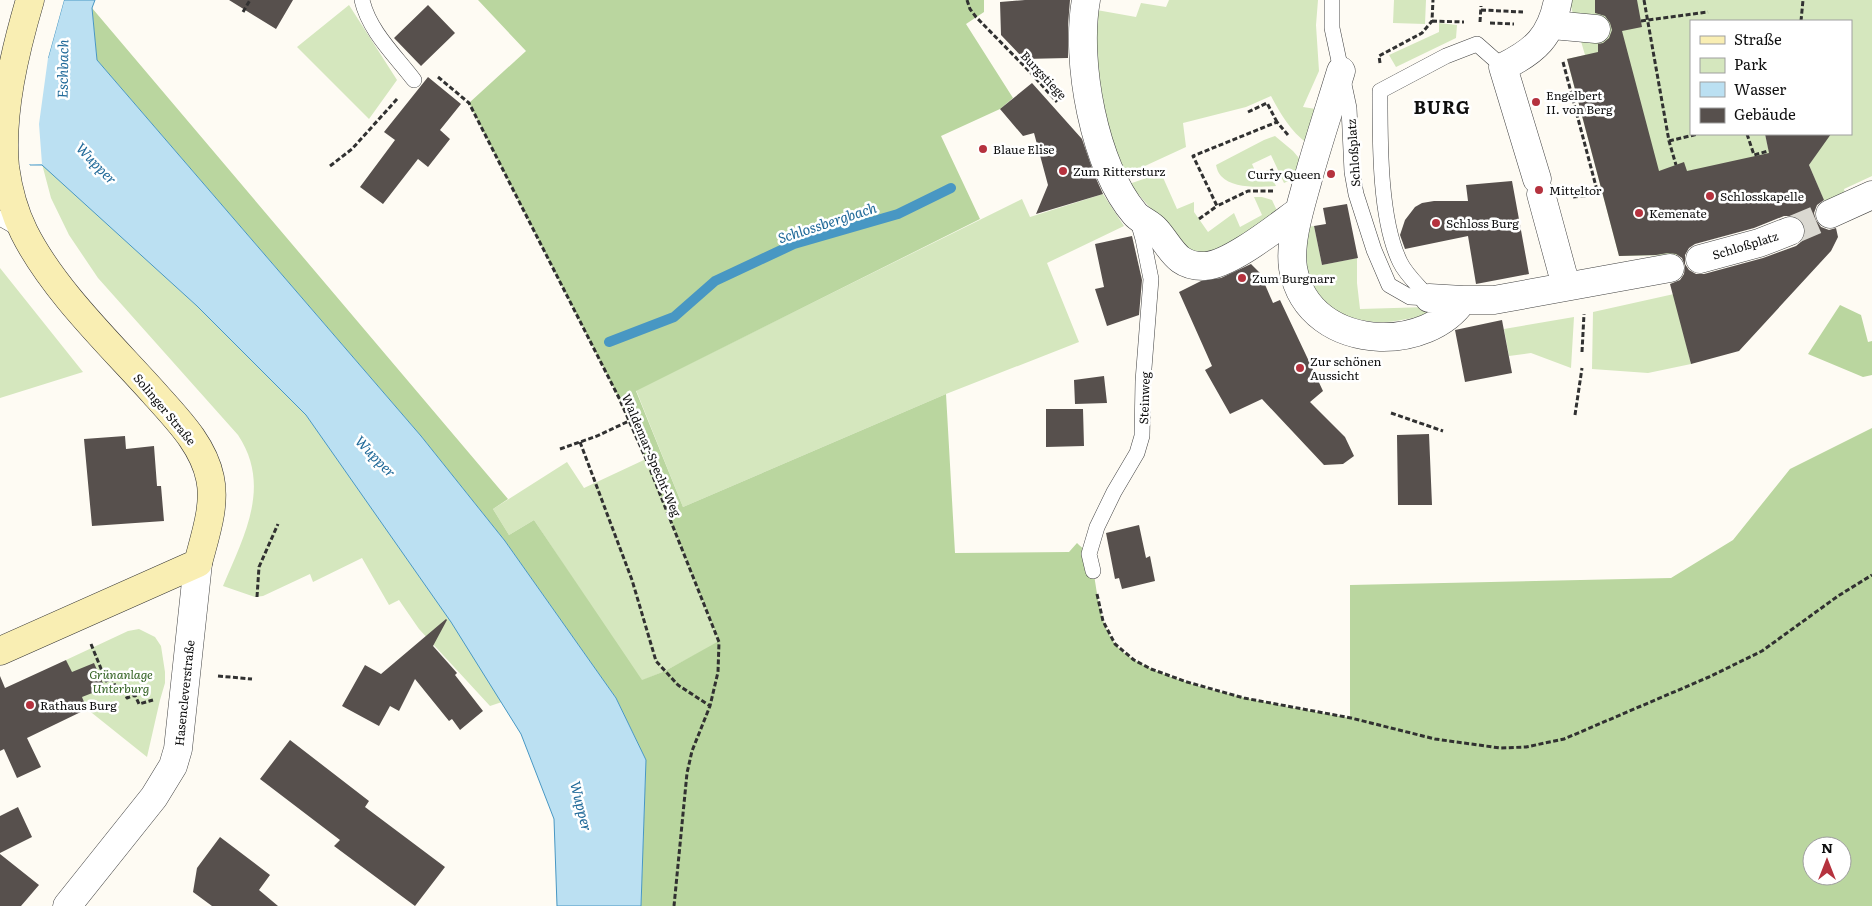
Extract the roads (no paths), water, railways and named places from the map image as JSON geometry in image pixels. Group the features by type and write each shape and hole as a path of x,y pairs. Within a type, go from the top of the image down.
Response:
{"main road":[{"name":"Solinger Straße","path":"30,0 8,86 4,125 4,165 16,211 24,232 45,267 69,298 181,423 198,449 210,477 212,497 210,514 198,563"},
{"path":"0,650 198,563"}],"street":[{"name":"Steinweg","path":"1086,0 1083,19 1083,51 1090,102 1105,164 1135,215 1156,230 1168,248 1178,258 1188,264 1204,266 1217,264 1254,243 1302,202"},
{"path":"1566,286 1539,187 1502,67 1524,56 1534,48 1555,12 1596,29"},
{"path":"1341,71 1302,202 1292,254 1293,268 1298,286 1306,300 1331,325 1350,333 1372,336 1405,335 1428,328 1446,319 1457,310 1463,300"},
{"path":"1830,214 1872,195"},
{"name":"Schloßplatz","path":"1700,259 1759,243 1790,231"},
{"name":"Schloßplatz","path":"1429,298 1494,300 1670,268"},
{"name":"Hasencleverstraße","path":"66,906 154,797 173,766 178,749 198,563"}],"lane":[{"path":"362,0 365,12 374,28 414,80"},
{"name":"Schloßplatz","path":"1332,0 1332,28 1349,108 1352,172 1356,194 1382,271 1389,285 1398,292 1410,296 1429,298"},
{"path":"1429,298 1400,263 1387,222 1382,160 1380,91 1446,56 1477,44 1502,67"},
{"name":"Steinweg","path":"1093,571 1089,554 1097,527 1114,492 1137,454 1142,436 1143,381 1151,279 1143,239 1135,215"},
{"path":"0,218 24,232"}],"water":[{"path":"64,0 95,0 92,8 97,60 421,436 505,541 616,698 646,760 641,906 557,906 554,819 521,734 451,622 306,415 197,306 42,165 30,165 0,45 48,58"}],"waterway":[{"name":"Schlossbergbach","path":"609,342 674,317 715,281 794,244 898,214 951,188"}],"tunnel":[{"path":"1790,231 1830,214"}],"place":[{"name":"Engelbert II. von Berg","path":"1536,102"},
{"name":"Blaue Elise","path":"983,149"},
{"name":"Zum Rittersturz","path":"1063,171"},
{"name":"Curry Queen","path":"1331,174"},
{"name":"Mitteltor","path":"1539,190"},
{"name":"Schlosskapelle","path":"1710,196"},
{"name":"Kemenate","path":"1639,213"},
{"name":"Schloss Burg","path":"1436,223"},
{"name":"Zum Burgnarr","path":"1242,278"},
{"name":"Zur schönen Aussicht","path":"1300,368"},
{"name":"Rathaus Burg","path":"30,705"}],"district":[{"name":"BURG","path":"1442,106"}],"water label":[{"name":"Eschbach","path":"62,69"},
{"name":"Wupper","path":"97,163"},
{"name":"Wupper","path":"376,456"},
{"name":"Wupper","path":"582,806"}],"park label":[{"name":"Grünanlage Unterburg","path":"121,681"}]}
